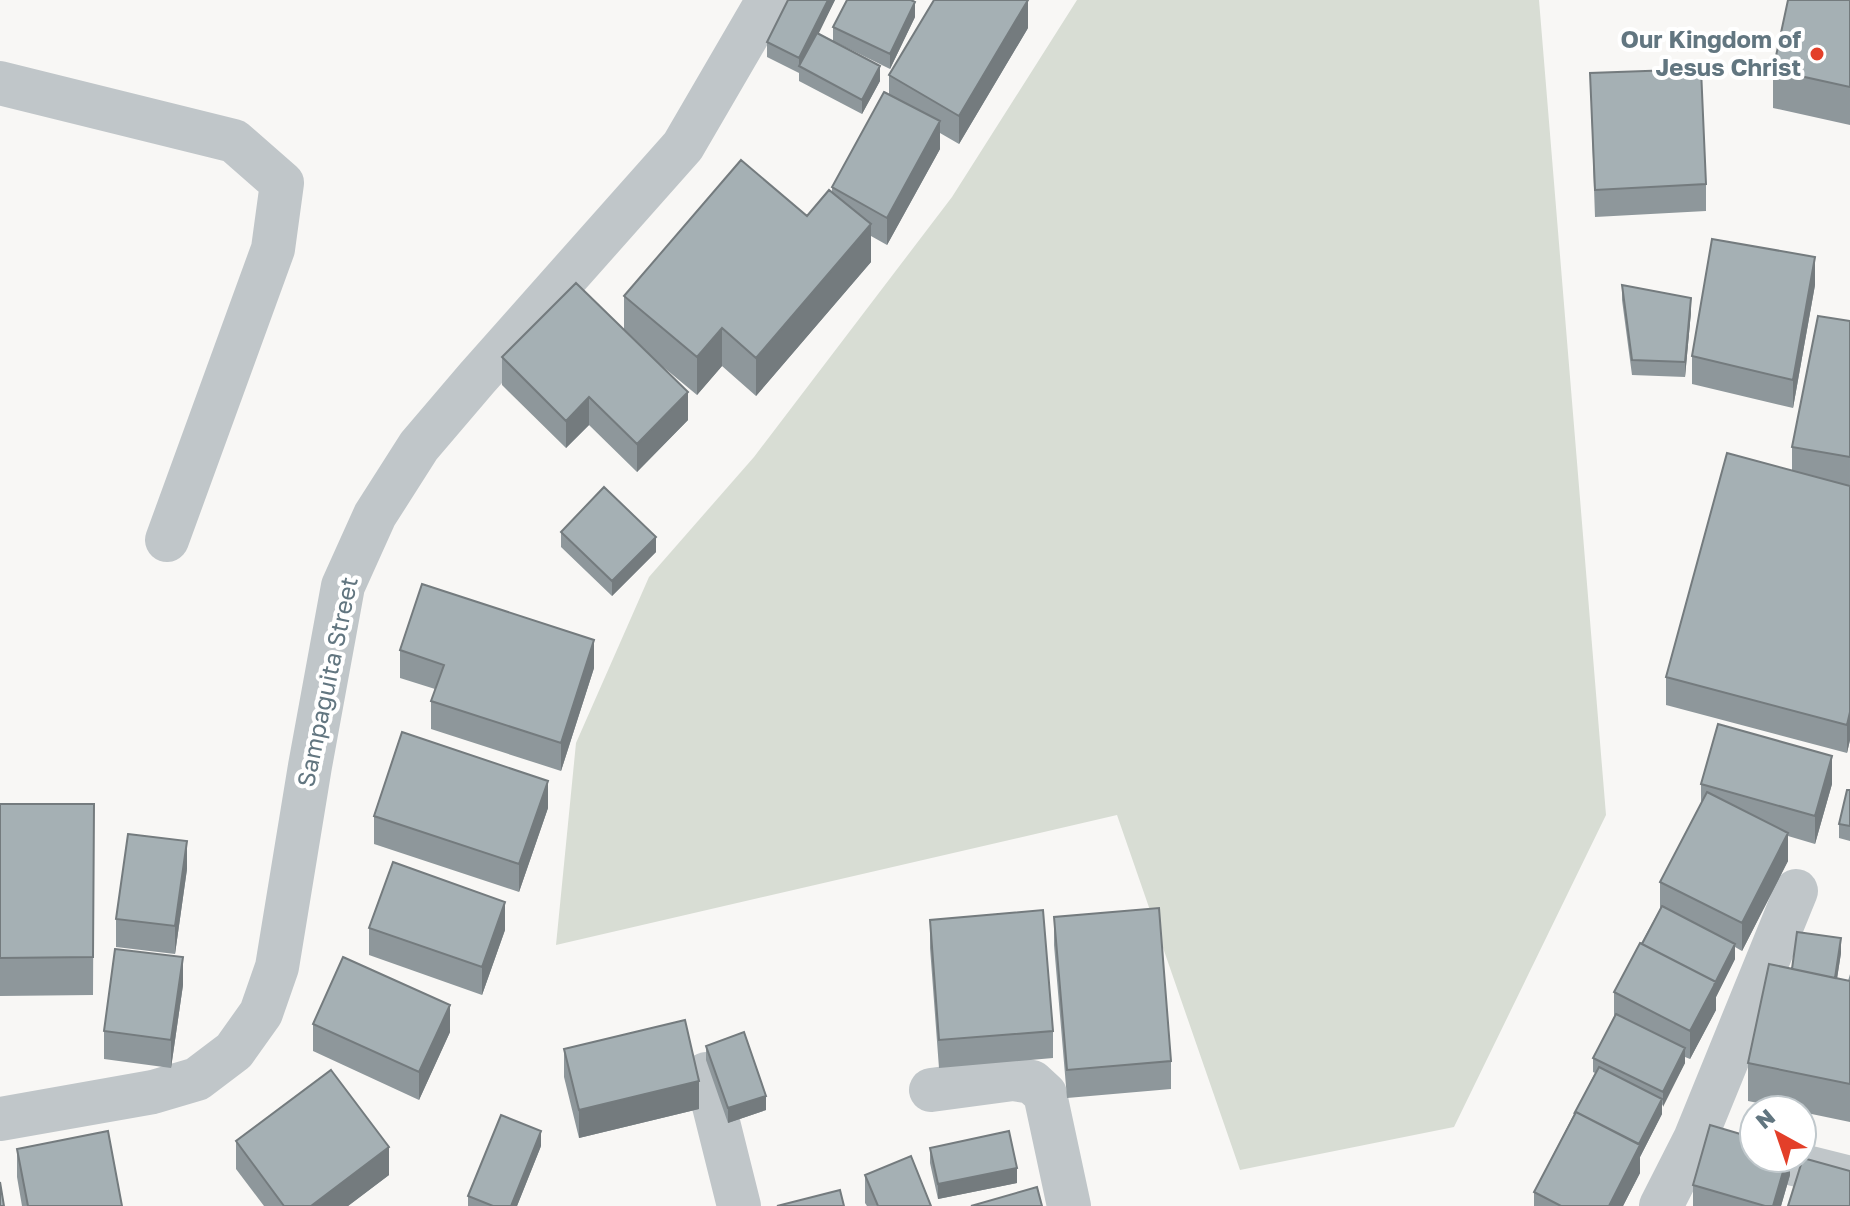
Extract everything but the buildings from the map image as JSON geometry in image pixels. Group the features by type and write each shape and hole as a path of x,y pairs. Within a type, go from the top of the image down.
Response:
{"street":[{"name":"Sampaguita Street","path":"0,1119 153,1092 197,1079 234,1051 261,1013 277,967 343,586 375,515 419,446 683,146 768,0"},
{"path":"0,83 234,141 282,183 273,249 167,540"},
{"path":"1661,1206 1695,1139 1796,891"},
{"path":"706,1074 739,1206"},
{"path":"931,1090 1013,1079 1032,1082 1045,1094 1069,1206"},
{"path":"1695,1139 1738,1150"},
{"path":"1818,1170 1850,1178"}],"shaded area":[{"path":"1077,0 1539,0 1606,815 1454,1127 1240,1170 1117,815 556,945 576,743 649,577 754,457 952,197"}],"place":[{"name":"Our Kingdom of Jesus Christ","path":"1817,54"}]}
